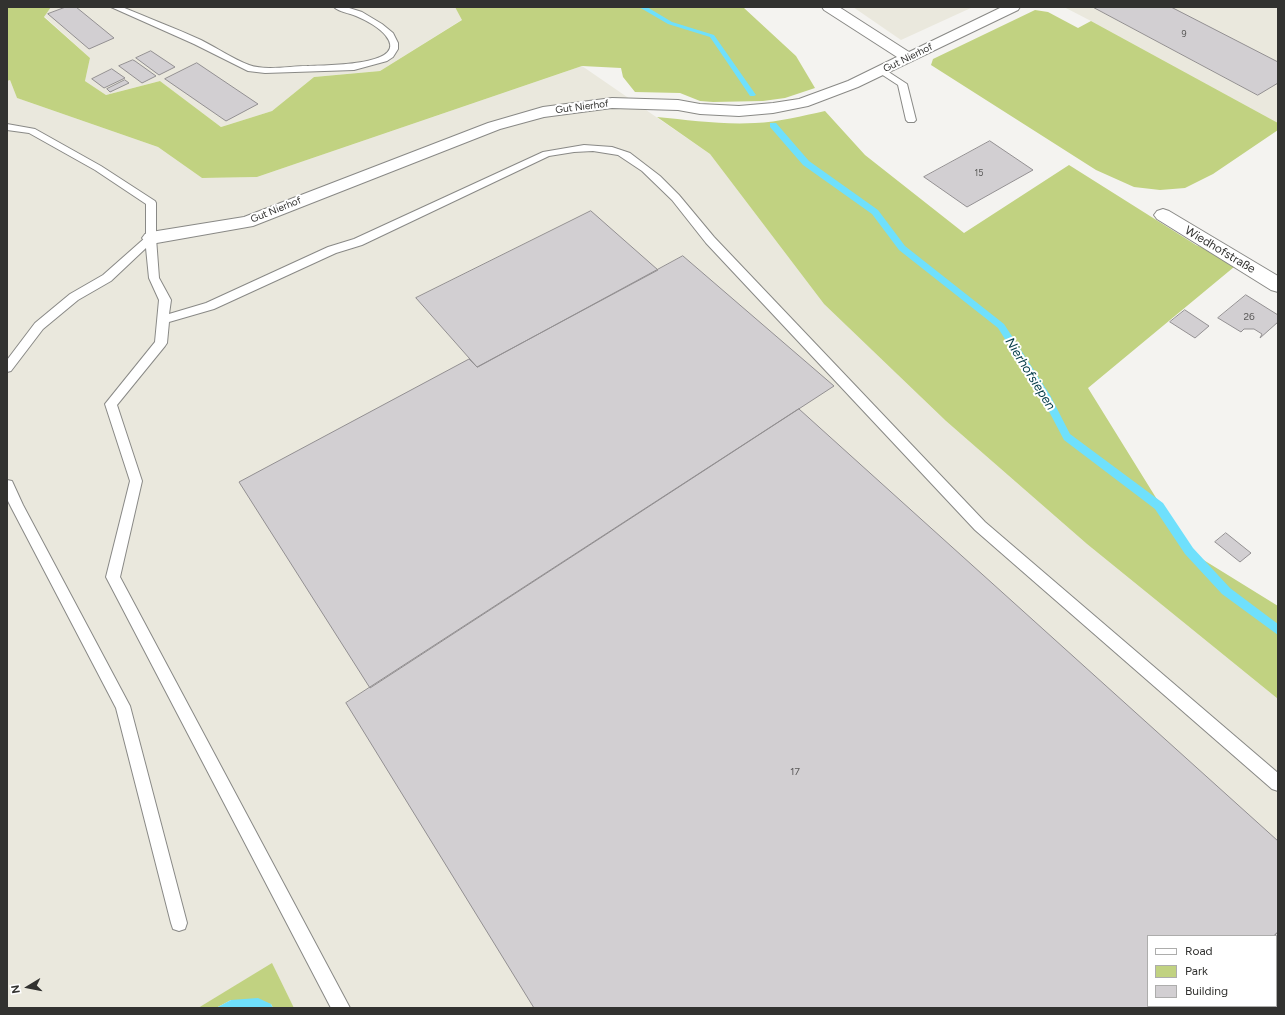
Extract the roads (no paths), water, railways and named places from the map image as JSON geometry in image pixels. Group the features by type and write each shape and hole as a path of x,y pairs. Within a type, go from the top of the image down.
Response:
{"street":[{"path":"829,7 907,57"},
{"name":"Gut Nierhof","path":"151,238 247,222 494,126 544,112 612,103 678,104 700,109 739,111 773,108 802,103 830,93 881,70 1012,7"},
{"name":"Wiedhofstraße","path":"1163,215 1278,285"}],"lane":[{"path":"115,7 197,42 248,68 265,70 354,66 379,61 390,55 394,49 394,43 390,35 379,26 359,14 338,7"},
{"path":"881,70 902,84 911,120"},
{"path":"7,127 32,131 98,168 151,203 151,238 154,278 165,300 161,342 111,404 136,481 113,577 341,1008"},
{"path":"163,320 210,306 332,250 358,242 546,154 571,149 599,148 621,153 646,169 669,190 710,240 980,526 1278,783"},
{"path":"7,368 39,326 74,297 107,278 151,238"},
{"path":"7,485 17,507 123,706 179,923"}],"water":[{"path":"258,998 271,1004 273,1008 216,1008 231,1000"}],"waterway":[{"name":"Nierhofsiepen","path":"642,7 670,23 712,36 752,95"},
{"name":"Nierhofsiepen","path":"773,125 806,163 875,212 902,248 1001,326 1047,398 1067,437 1159,506 1189,551 1226,591 1278,630"}]}
